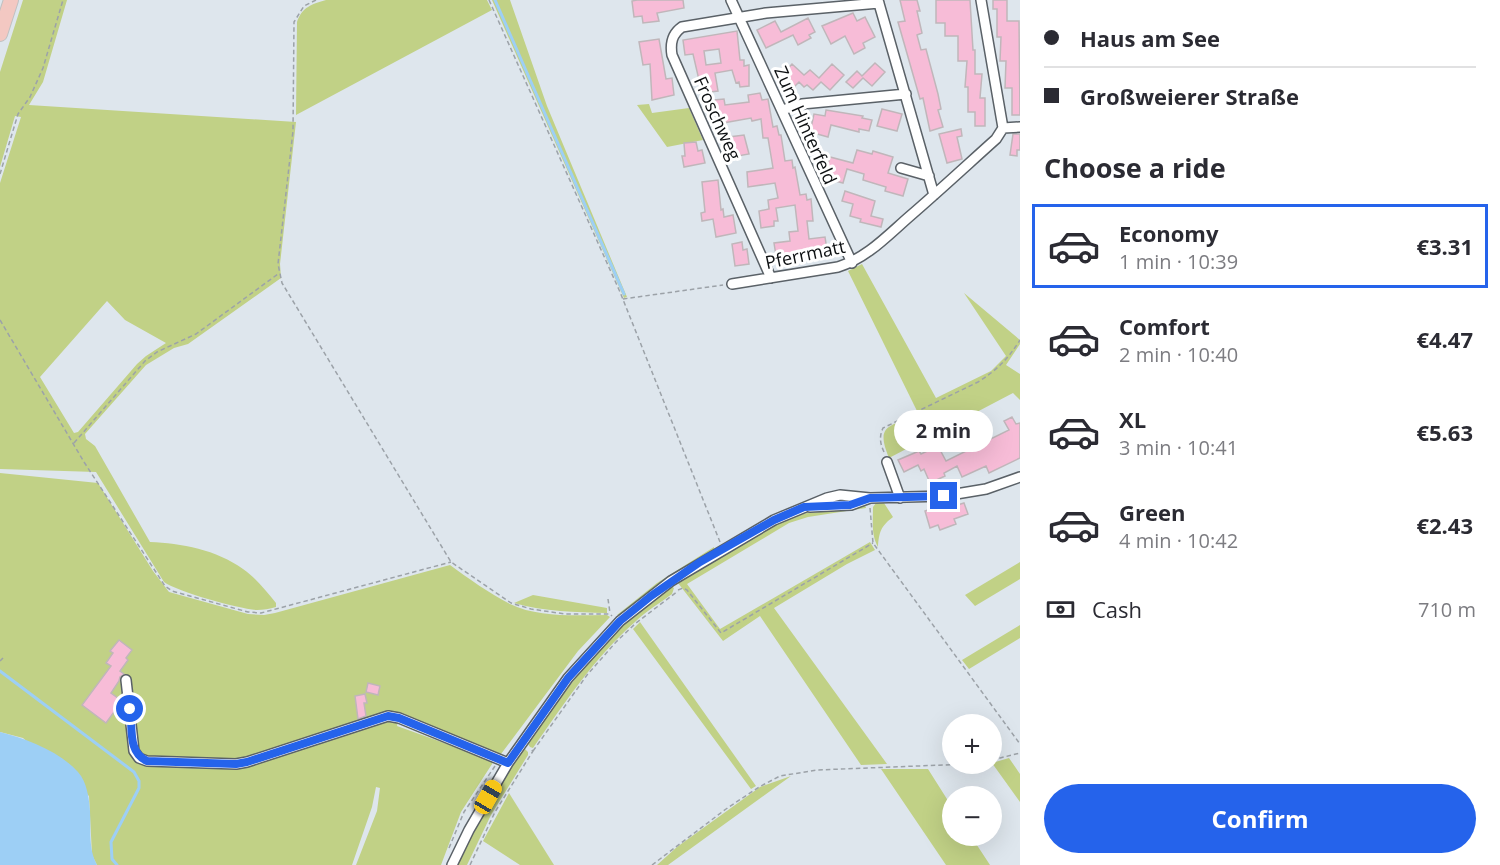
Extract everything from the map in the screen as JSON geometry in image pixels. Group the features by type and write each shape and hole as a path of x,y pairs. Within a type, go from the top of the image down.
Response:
{"highway":[{"path":"0,34 11,0"}],"street":[{"name":"Zum Hinterfeld","path":"731,0 852,263"},
{"path":"981,0 1003,128 1020,127"},
{"path":"741,19 766,13 879,2 934,195"},
{"name":"Froschweg","path":"741,19 682,27 675,32 671,47 672,55 771,278"},
{"path":"782,110 802,104 906,94"},
{"name":"Pferrmatt","path":"732,284 852,263 867,253 934,195 996,139 1003,128"},
{"path":"901,168 929,176"},
{"path":"887,462 900,498"},
{"path":"452,865 504,761 522,743 568,678 620,621 671,581 723,548 774,520 804,507 850,505 870,498 944,496 1020,477"},
{"path":"126,680 134,752 139,758 147,761 236,764 247,762 388,716 399,718 504,761"}],"path":[{"path":"0,174 18,114 30,97 43,68 63,0"},
{"path":"316,0 304,6 294,22 293,131 278,274 288,295 451,562 511,603 531,609 564,614 610,614 608,599"},
{"path":"489,0 622,300 723,548"},
{"path":"73,443 146,361 157,352 196,333 278,274"},
{"path":"622,300 732,284"},
{"path":"0,320 73,443 165,586 181,594 248,612 261,613 451,562"},
{"path":"887,462 880,444 883,428 978,382 1004,363 1020,340"},
{"path":"870,498 873,543 1020,744"},
{"path":"470,865 495,812 533,752 587,675 636,623 683,588 721,633 873,543"},
{"path":"671,581 678,590"},
{"path":"0,661 3,658"},
{"path":"522,743 533,752"},
{"path":"1002,758 1020,753"},
{"path":"449,850 464,812 504,761"},
{"path":"652,865 726,809 759,787 780,777 817,770 942,765"}],"green space":[{"path":"23,0 67,0 43,82 29,105 296,122 280,264 281,278 188,344 174,348 146,365 85,434 86,439 95,446 150,542 198,549 233,562 257,581 276,603 276,607 257,610 237,607 195,595 164,582 96,472 0,469 0,183 21,117 15,116 0,167 0,72","holes":["107,301 125,320 166,343 137,364 78,432 74,433 40,377"]},
{"path":"326,0 487,0 492,10 296,115 297,22 308,7"},
{"path":"492,0 510,0 547,106 627,297 624,298"},
{"path":"649,104 652,113 689,108 703,140 667,147 637,105"},
{"path":"862,264 936,398 991,371 1006,356 964,293 1020,340 1020,344 1006,365 1020,374 1020,400 1013,393 889,458 885,446 885,432 893,424 918,413 848,271"},
{"path":"0,473 98,483 153,571 169,592 248,614 275,613 450,565 494,595 510,604 533,612 607,615 610,617 578,651 501,754 400,714 397,726 494,761 461,812 441,865 356,865 377,811 380,788 376,787 372,807 352,865 97,865 92,855 89,796 23,738 0,732"},
{"path":"876,503 884,503 893,517 881,530 878,547 873,527 873,507"},
{"path":"865,505 866,508 808,517 789,523 687,584 720,629 870,542 875,550 847,564 774,608 887,764 861,765 760,616 723,641 678,583 789,518 807,513"},
{"path":"714,547 662,582 620,615 617,615 657,583"},
{"path":"1020,562 1020,579 975,606 965,595"},
{"path":"671,586 674,588 672,594 639,618 606,651 580,682 533,748 530,747 529,740 586,664 624,623"},
{"path":"533,595 607,608 607,613 549,610 514,603"},
{"path":"640,622 756,786 751,789 633,629"},
{"path":"1020,625 1020,638 969,669 962,660"},
{"path":"525,749 528,755 491,815 467,865 457,865 491,799 522,750"},
{"path":"1009,758 1020,774 1020,802 1000,774 1002,774 1002,760"},
{"path":"881,769 928,769 942,791 942,846 978,846 990,865 946,865"},
{"path":"791,776 668,865 657,865 677,847 760,787"},
{"path":"509,793 554,865 520,865 483,841"}],"water":[{"path":"0,732 32,742 52,752 81,776 88,796 91,846 97,865 0,865"}],"building":[{"path":"683,0 684,8 657,13 659,21 643,23 642,16 634,17 632,1"},
{"path":"900,0 917,0 920,11 917,11 922,33 917,35 921,50 926,49 938,94 941,109 938,110 943,127 930,131 923,98 920,99 898,22 905,21"},
{"path":"936,0 970,0 975,74 982,74 980,98 985,98 985,126 975,126 975,112 968,112 968,87 965,87 967,61 958,61 958,36 945,36 945,23 936,23"},
{"path":"993,0 1007,0 1007,21 1019,21 1020,115 1012,115 1012,88 1005,88 1006,61 1000,61 1001,37 997,37 997,9 993,9"},
{"path":"853,13 857,21 865,17 875,37 863,43 865,48 854,54 845,36 831,44 822,26"},
{"path":"808,18 815,32 809,35 811,38 798,45 793,35 766,48 757,30 775,21 781,32"},
{"path":"737,31 740,60 744,60 744,66 749,65 749,86 740,87 739,82 736,83 732,70 715,73 718,91 702,93 693,54 685,55 683,40","holes":["719,49 721,63 706,65 704,51"]},
{"path":"659,39 666,79 672,78 674,95 652,100 650,64 643,65 639,42"},
{"path":"875,63 885,72 872,86 863,78 853,88 846,82 857,71 862,76"},
{"path":"792,64 804,75 810,70 819,78 832,64 844,75 830,90 821,82 813,90 807,85 804,87 799,82 790,91 777,80"},
{"path":"760,93 762,100 768,99 773,127 777,126 779,135 781,135 785,161 792,160 793,168 795,167 800,195 806,194 807,200 811,199 813,221 807,221 809,239 825,237 827,250 798,256 799,259 777,262 774,243 790,241 789,232 798,231 795,205 776,208 778,221 774,221 774,226 761,228 759,211 769,209 768,200 778,198 775,183 748,187 747,172 773,168 768,138 763,138 761,119 752,121 751,118 717,124 714,100 724,99 725,105 749,102 748,95"},
{"path":"882,109 902,114 897,131 877,126"},
{"path":"826,110 863,116 862,118 872,120 869,131 859,129 859,132 831,125 828,137 810,132 814,114 825,116"},
{"path":"961,129 962,136 957,137 962,159 947,163 939,134"},
{"path":"1013,134 1020,134 1020,150 1017,150 1017,156 1010,155"},
{"path":"744,135 749,154 732,157 729,137"},
{"path":"696,142 698,151 702,150 705,163 684,167 682,156 685,156 684,143"},
{"path":"857,150 872,154 873,151 893,157 888,173 908,179 903,196 885,191 886,187 863,180 864,174 847,169 843,183 824,178 830,157 853,163"},
{"path":"718,180 721,210 723,209 724,217 733,215 736,233 716,237 713,219 702,221 701,213 705,212 702,182"},
{"path":"845,191 875,201 871,216 883,219 881,227 860,222 861,219 850,216 853,204 842,201"},
{"path":"742,242 743,250 747,249 749,264 735,266 732,244"},
{"path":"1012,417 1016,424 1020,423 1020,458 989,473 986,466 962,477 957,466 944,473 945,476 930,483 924,469 921,471 918,465 904,472 898,460 919,451 921,454 938,446 946,461 1009,430 1004,421"},
{"path":"964,503 968,514 954,519 956,524 940,530 938,525 930,528 925,511 940,506 941,510"},
{"path":"119,640 132,650 120,671 124,674 111,693 122,701 106,723 82,705 111,666 106,663 113,653 110,651"},
{"path":"368,683 380,686 378,695 366,692"},
{"path":"365,694 366,716 358,719 355,696"}],"waterway":[{"path":"495,0 624,294"},
{"path":"0,671 134,772 139,781 139,788 111,842 112,859 117,865"}],"route":[{"path":"130,709 134,752 139,758 147,761 236,764 247,762 388,716 399,718 508,763 568,678 620,621 671,581 700,562 774,520 804,507 850,505 870,498 944,496"}]}
